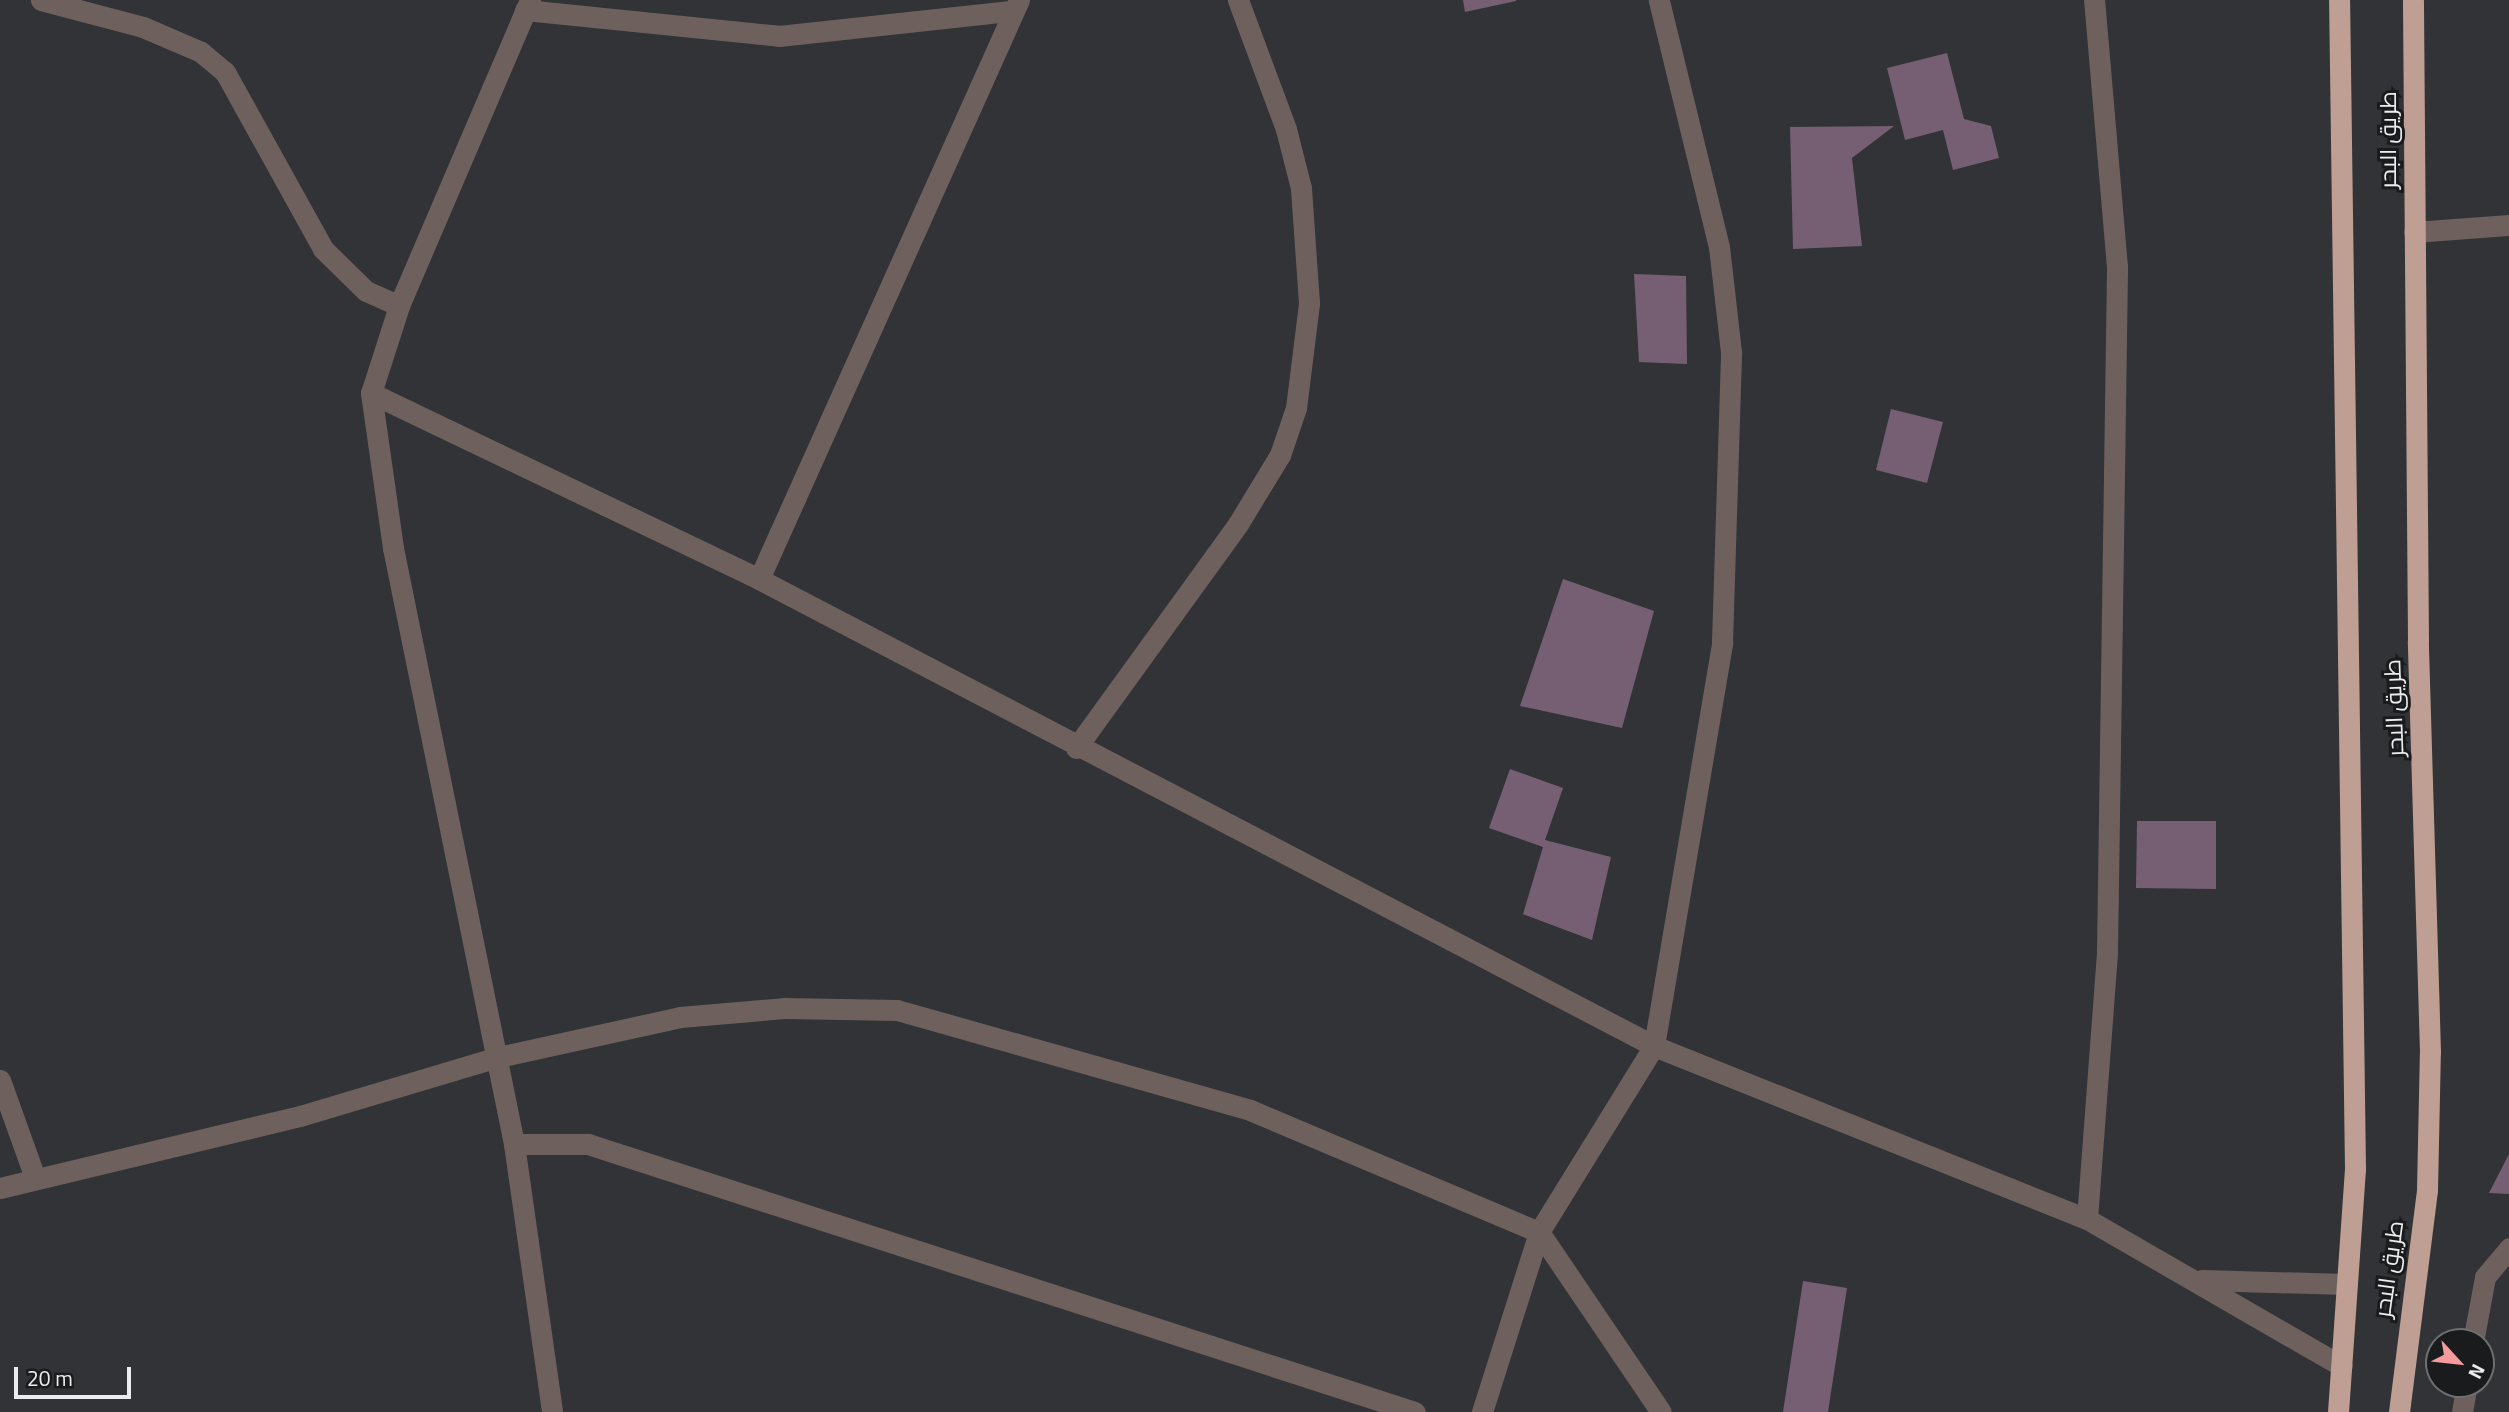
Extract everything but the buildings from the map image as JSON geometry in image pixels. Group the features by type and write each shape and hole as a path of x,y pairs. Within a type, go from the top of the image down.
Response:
{"highway":[{"name":"طريق البحر","path":"2338,1412 2355,1156 2339,0"},
{"name":"طريق البحر","path":"2399,1412 2427,1190 2430,1052 2414,232 2413,0"}],"street":[{"path":"41,0 143,27 201,52 225,72 323,249 366,291 399,306"},
{"path":"1076,748 1238,524 1280,454 1296,408 1309,303 1301,188 1286,129 1238,0"},
{"path":"1482,1412 1539,1232 1654,1046 1722,642 1732,463 1731,352 1719,247 1659,0"},
{"path":"2087,1219 2107,952 2117,280 2094,0"},
{"path":"552,1412 514,1144 494,1058 393,548 372,393 399,306 528,5 779,36 1015,5"},
{"path":"759,579 1015,5"},
{"path":"2414,232 2509,225"},
{"path":"372,393 759,579 1076,748 1654,1046 2087,1219 2200,1280 2342,1366"},
{"path":"0,1188 300,1116 494,1058 680,1017 784,1008 897,1010 1250,1110 1539,1232 1661,1412"},
{"path":"0,1080 35,1178"},
{"path":"514,1144 588,1144 1415,1412"},
{"path":"2476,1328 2485,1277 2509,1248"},
{"path":"2200,1280 2347,1284"}]}
